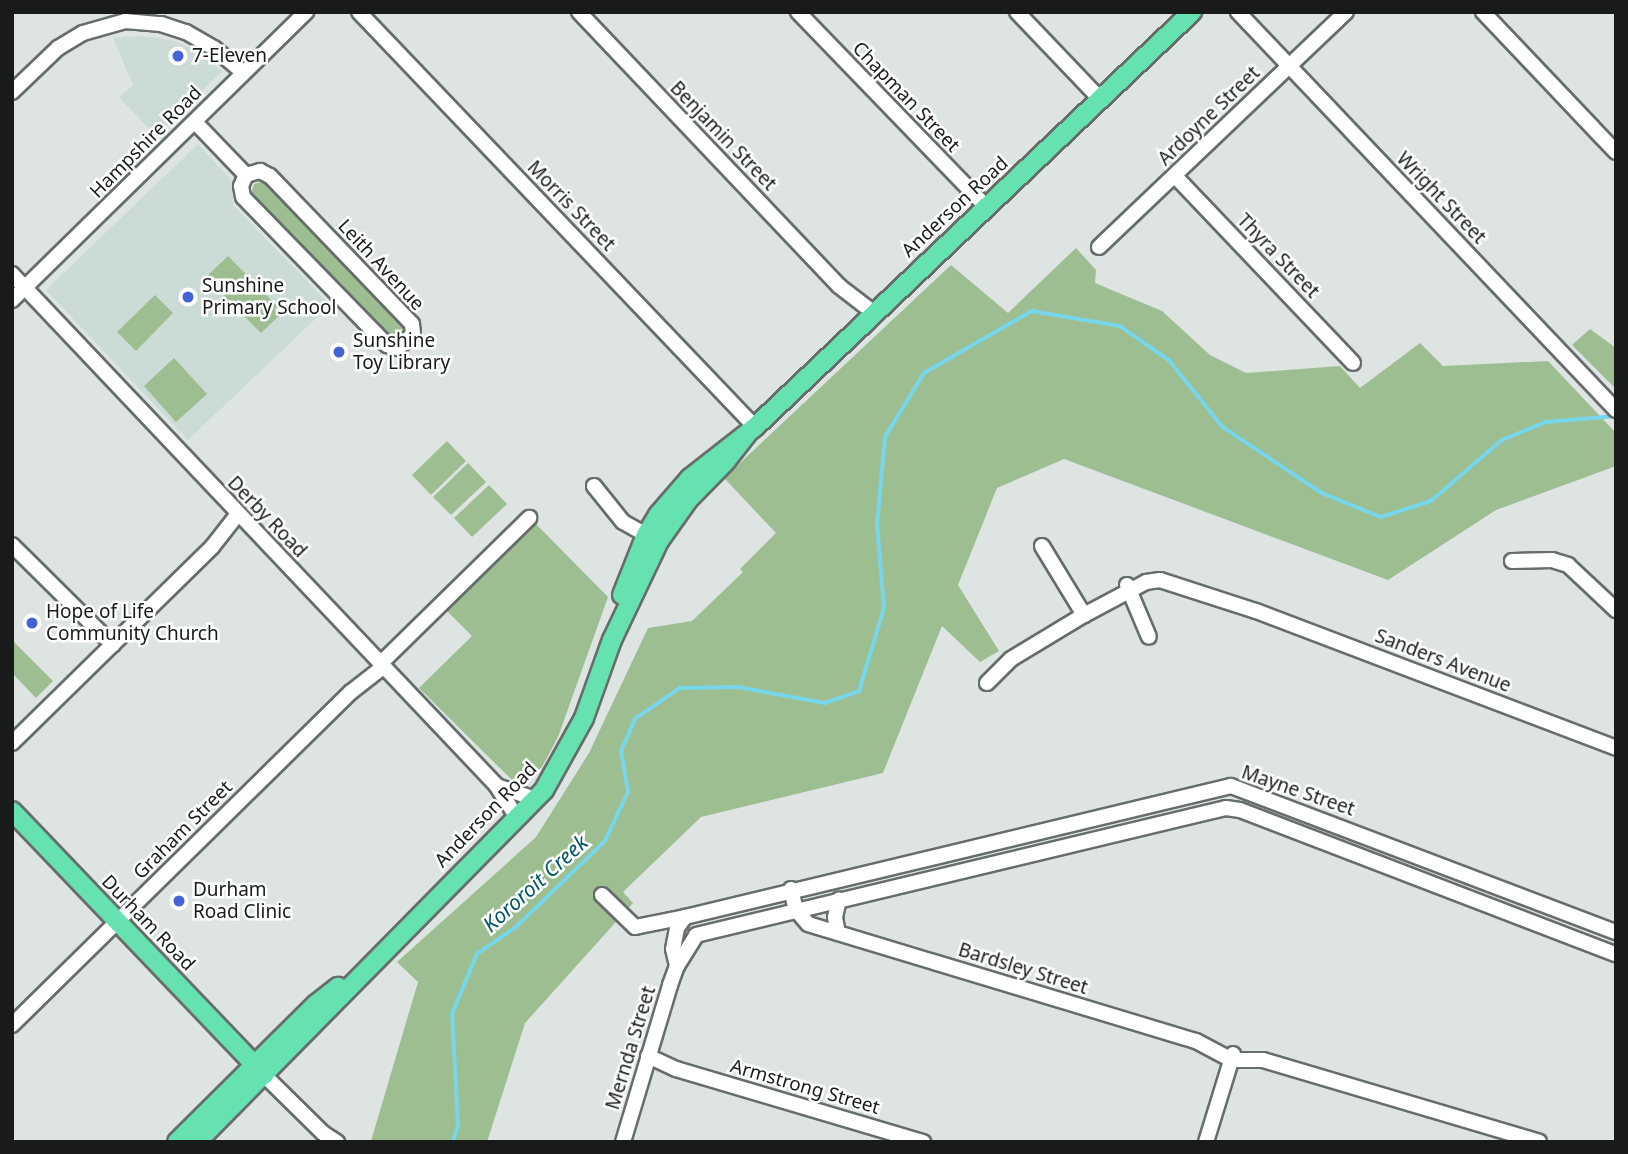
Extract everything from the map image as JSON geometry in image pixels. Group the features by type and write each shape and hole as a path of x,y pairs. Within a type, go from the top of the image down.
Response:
{"main road":[{"name":"Anderson Road","path":"197,1142 316,1004 374,959 552,779 571,746 652,538 674,495 690,478 751,430 1192,12"},
{"name":"Durham Road","path":"12,811 259,1070"},
{"name":"Anderson Road","path":"177,1142 259,1070"}],"street":[{"name":"Hampshire Road","path":"12,300 306,12"},
{"name":"Morris Street","path":"359,12 751,430"},
{"name":"Benjamin Street","path":"579,12 870,317"},
{"name":"Chapman Street","path":"798,12 986,207"},
{"path":"1017,12 1100,99"},
{"name":"Wright Street","path":"1238,12 1616,410"},
{"name":"Ardoyne Street","path":"1099,247 1346,12"},
{"path":"1483,12 1616,152"},
{"path":"12,92 58,48 83,33 125,21 161,24 186,32 214,48 243,72"},
{"path":"195,122 246,175"},
{"name":"Leith Avenue","path":"260,171 270,176 412,324 413,334 398,348 387,345 243,197 241,186 246,175 260,171"},
{"name":"Thyra Street","path":"1175,176 1353,363"},
{"name":"Derby Road","path":"12,274 496,785 517,817"},
{"path":"594,485 617,516 652,538"},
{"path":"12,743 241,517"},
{"name":"Graham Street","path":"12,1025 529,518"},
{"path":"12,545 110,648"},
{"path":"1042,546 1089,612"},
{"path":"1512,561 1552,560 1569,565 1616,610"},
{"name":"Sanders Avenue","path":"987,683 1010,659 1129,588 1142,576 1166,574 1616,748"},
{"path":"1129,588 1149,637"},
{"name":"Derby Road","path":"496,785 535,799"},
{"name":"Mayne Street","path":"602,895 635,927 1231,786 1616,932"},
{"name":"Mayne Street","path":"677,966 696,934 1226,808 1240,810 1616,954"},
{"path":"957,850 960,872"},
{"path":"791,890 796,910"},
{"path":"838,933 835,917 839,899"},
{"path":"724,906 729,925"},
{"name":"Bardsley Street","path":"796,910 808,924 1196,1041 1217,1045 1232,1057 1248,1054 1539,1142"},
{"path":"677,966 673,949 677,928 685,917"},
{"name":"Mernda Street","path":"623,1142 677,966"},
{"path":"1206,1142 1232,1057"},
{"name":"Armstrong Street","path":"647,1060 923,1142"},
{"path":"259,1070 305,1116 337,1142"}],"shaded area":[{"path":"140,36 171,40 192,48 222,71 156,136 119,97 133,85 113,38"},
{"name":"Sunshine Primary School","path":"198,144 232,181 233,205 330,305 188,440 46,290"}],"green space":[{"path":"265,181 405,325 405,337 392,342 251,195 254,184"},
{"path":"1076,248 1096,270 1095,283 1162,311 1210,355 1246,373 1340,366 1360,388 1420,343 1443,366 1548,361 1616,433 1616,466 1496,510 1388,580 1064,459 997,488 958,585 999,651 980,662 942,626 883,773 701,817 623,892 633,903 525,1023 487,1142 371,1141 418,982 397,962 536,837 589,753 648,628 692,621 743,572 740,569 776,533 724,478 951,265 1008,313"},
{"path":"228,256 283,312 261,333 206,277"},
{"path":"155,295 173,313 136,351 117,332"},
{"path":"1590,329 1616,348 1616,389 1572,345"},
{"path":"174,358 207,394 176,422 144,386"},
{"path":"447,441 466,461 431,495 412,475"},
{"path":"468,463 486,482 451,515 433,497"},
{"path":"489,485 507,504 472,537 454,518"},
{"path":"535,523 608,597 558,737 542,767 518,786 419,688 472,636 446,610"},
{"path":"12,640 53,681 36,698 12,673"}],"waterway":[{"name":"Kororoit Creek","path":"453,1142 458,1124 452,1014 477,954 516,927 605,841 628,792 621,751 635,719 680,688 738,687 825,703 859,691 884,608 877,525 885,437 924,373 1032,311 1120,326 1169,360 1223,427 1322,493 1381,517 1431,501 1502,440 1546,422 1616,416"}],"place":[{"name":"7-Eleven","path":"178,56"},
{"name":"Sunshine Primary School","path":"188,297"},
{"name":"Sunshine Toy Library","path":"339,352"},
{"name":"Hope of Life Community Church","path":"32,623"},
{"name":"Durham Road Clinic","path":"179,901"}]}
